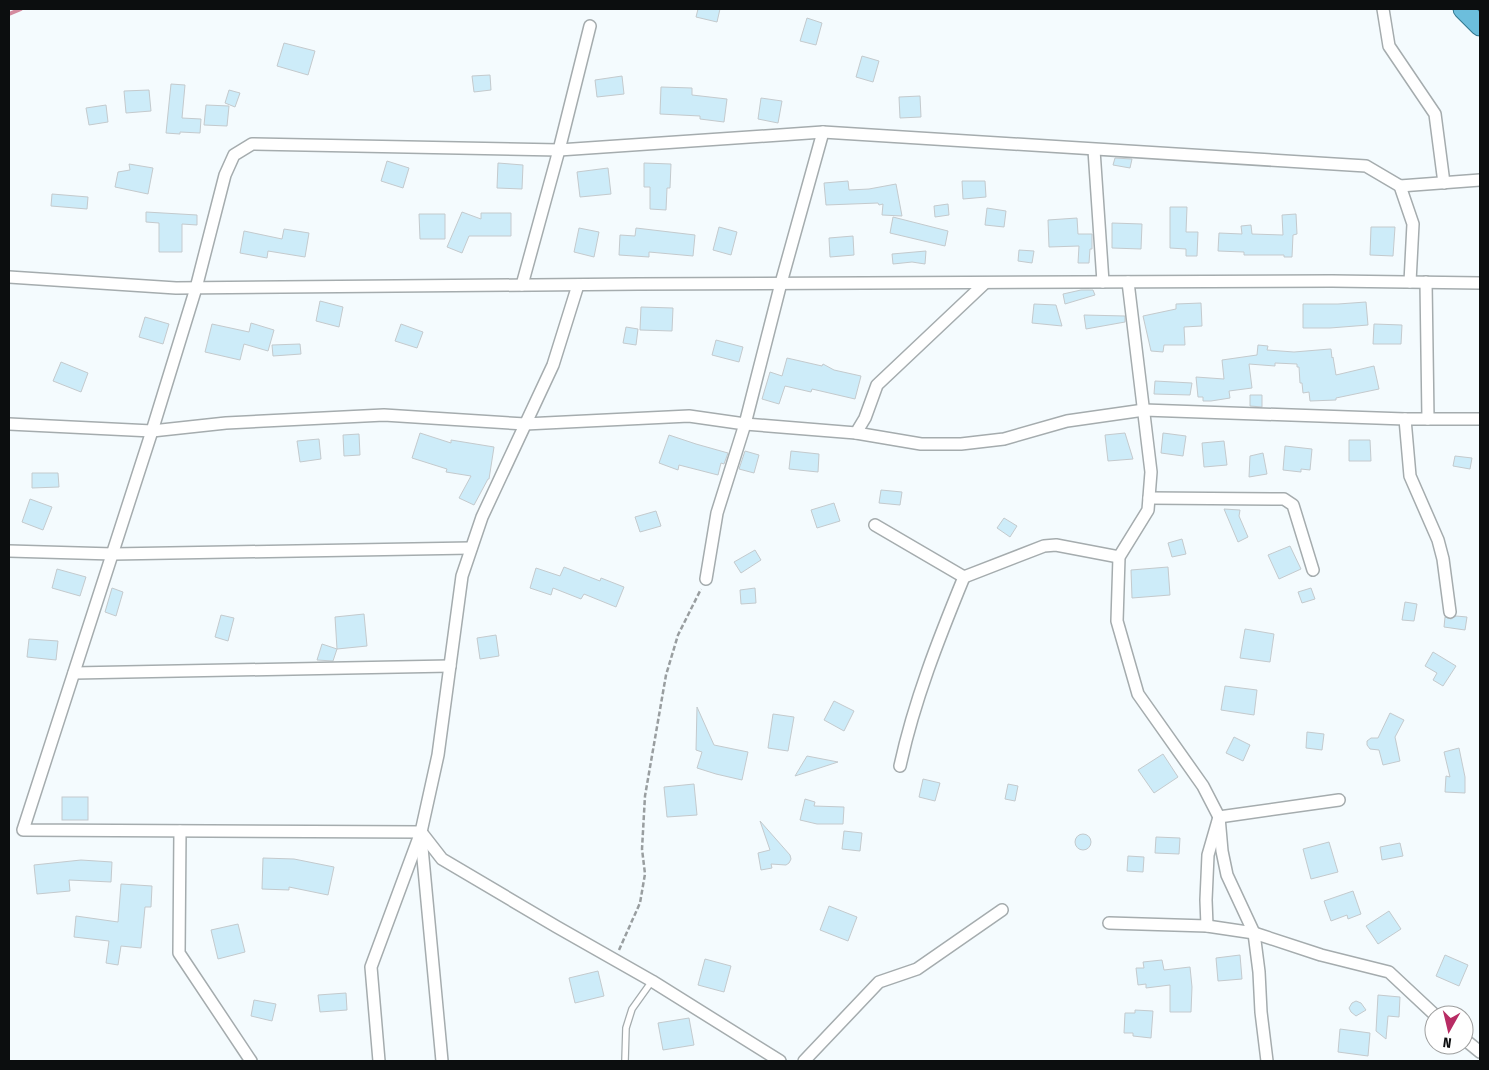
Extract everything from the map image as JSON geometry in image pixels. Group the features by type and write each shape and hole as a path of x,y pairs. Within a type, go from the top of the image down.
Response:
{"highway":[{"path":"1463,9 1480,26"}],"street":[{"path":"1383,9 1389,46 1435,114 1444,183"},
{"path":"522,285 559,150 590,26"},
{"path":"421,832 23,830 152,431 196,288 225,175 234,155 252,144 559,150 823,132 1366,166 1400,186 1480,180"},
{"path":"706,579 717,513 745,424 823,132"},
{"path":"1094,150 1104,282"},
{"path":"1400,186 1412,224 1410,282"},
{"path":"9,277 176,288 1104,282 1480,283"},
{"path":"1128,282 1151,472 1148,510 1119,557 1117,621 1138,694 1203,786 1219,817 1222,851 1227,875 1254,932 1267,1061"},
{"path":"1426,282 1428,419"},
{"path":"856,434 865,418 877,384 985,283"},
{"path":"379,1061 371,967 421,832 438,755 462,576 482,517 553,365 578,285"},
{"path":"9,424 152,431 226,423 384,415 525,424 690,416 745,424 856,434 921,444 961,444 1004,439 1067,422 1144,410 1405,419 1480,419"},
{"path":"1405,419 1410,476 1438,540 1443,559 1450,612"},
{"path":"1149,498 1284,499 1293,505 1313,570"},
{"path":"875,525 964,576"},
{"path":"900,766 906,738 936,647 964,576 1044,546 1056,545 1119,557"},
{"path":"9,550 113,554 471,548"},
{"path":"74,674 450,666"},
{"path":"1219,817 1339,800"},
{"path":"1207,926 1208,855 1219,817"},
{"path":"180,831 179,953 251,1061"},
{"path":"421,832 442,859 652,981 780,1061"},
{"path":"421,832 442,1061"},
{"path":"804,1061 879,982 917,969 1002,910"},
{"path":"1109,923 1207,926 1254,932 1321,955 1389,972 1424,1005"}],"lane":[{"path":"625,1061 626,1028 632,1008 652,981"}],"path":[{"path":"614,960 640,902 645,874 642,849 645,796 666,675 678,635 706,579"}],"building":[{"path":"698,9 720,9 717,22 696,17"},
{"path":"807,18 822,23 816,45 800,41"},
{"path":"284,43 315,51 308,75 277,66"},
{"path":"862,56 879,61 873,82 856,77"},
{"path":"490,75 491,90 474,92 472,76"},
{"path":"622,76 624,94 597,97 595,80"},
{"path":"171,84 185,85 182,118 201,119 200,133 166,133"},
{"path":"661,87 692,88 692,95 727,99 724,122 700,119 700,116 660,114"},
{"path":"149,90 151,111 126,113 124,91"},
{"path":"229,90 240,93 235,107 225,103"},
{"path":"920,96 921,117 900,118 899,97"},
{"path":"761,98 782,101 778,123 758,119"},
{"path":"106,105 108,122 89,125 86,108"},
{"path":"206,105 229,106 227,126 204,125"},
{"path":"1115,158 1132,159 1130,168 1113,165"},
{"path":"387,161 409,168 403,188 381,181"},
{"path":"498,163 523,165 522,189 497,188"},
{"path":"644,163 671,164 670,188 667,188 666,210 650,209 650,187 644,187"},
{"path":"129,164 153,168 148,194 115,187 118,172 130,170"},
{"path":"608,168 611,194 580,197 577,172"},
{"path":"848,181 849,190 869,189 896,184 902,216 882,215 883,204 879,205 878,203 826,205 824,183"},
{"path":"962,181 985,181 986,197 963,199"},
{"path":"52,194 88,197 87,209 51,206"},
{"path":"948,204 949,215 935,217 934,206"},
{"path":"1170,207 1187,207 1186,232 1198,232 1197,256 1186,256 1186,249 1170,248"},
{"path":"987,208 1006,211 1004,227 985,225"},
{"path":"146,212 197,215 197,225 182,224 182,252 159,252 159,223 146,222"},
{"path":"462,212 481,219 481,213 511,213 511,236 469,236 462,253 447,247"},
{"path":"419,214 445,214 445,239 420,239"},
{"path":"1296,214 1297,234 1293,235 1292,257 1284,257 1284,255 1244,255 1244,252 1218,251 1219,233 1242,234 1241,226 1251,225 1252,234 1283,235 1282,215"},
{"path":"893,217 948,231 945,246 890,233"},
{"path":"1077,218 1078,234 1092,234 1092,249 1090,249 1089,263 1078,263 1079,246 1049,247 1048,220"},
{"path":"1112,223 1142,224 1141,249 1112,248"},
{"path":"719,227 737,232 731,255 713,250"},
{"path":"1371,227 1395,227 1393,256 1370,255"},
{"path":"579,228 599,232 594,257 574,252"},
{"path":"636,228 695,235 693,256 649,252 649,257 619,255 620,235 635,236"},
{"path":"284,229 309,233 305,257 268,251 267,258 240,253 244,231 282,239"},
{"path":"853,236 854,255 830,257 829,238"},
{"path":"1019,250 1034,251 1032,263 1018,261"},
{"path":"926,251 925,264 912,262 893,264 892,254"},
{"path":"1081,290 1093,290 1095,295 1065,304 1063,294"},
{"path":"320,301 343,307 339,327 316,321"},
{"path":"1366,302 1368,325 1303,328 1303,304"},
{"path":"1201,303 1202,326 1184,327 1185,345 1164,345 1163,352 1151,351 1143,316 1176,309 1176,304"},
{"path":"1034,304 1056,305 1062,326 1032,323"},
{"path":"641,307 673,308 672,331 640,330"},
{"path":"1084,315 1125,316 1125,322 1086,329"},
{"path":"145,317 169,324 163,344 139,337"},
{"path":"251,323 274,330 268,351 244,344 240,360 205,352 212,324 249,332"},
{"path":"401,324 423,332 417,348 395,341"},
{"path":"1374,324 1402,325 1401,344 1373,344"},
{"path":"626,327 638,329 636,345 623,343"},
{"path":"716,340 743,347 739,362 712,355"},
{"path":"300,344 301,354 273,356 272,345"},
{"path":"1258,345 1268,346 1267,350 1294,352 1331,349 1336,375 1374,366 1379,389 1336,398 1336,400 1310,401 1309,392 1303,393 1297,364 1275,363 1275,366 1249,364 1252,388 1229,391 1230,398 1203,401 1203,397 1198,397 1196,377 1224,379 1222,360 1257,355"},
{"path":"787,358 822,366 823,364 834,370 861,376 855,399 812,389 811,392 785,386 779,404 762,399 770,372 782,376"},
{"path":"61,362 88,373 81,392 53,381"},
{"path":"1155,381 1192,383 1190,395 1154,394"},
{"path":"1250,395 1262,395 1262,407 1250,406"},
{"path":"420,433 451,443 451,440 494,447 489,479 474,505 459,498 471,476 446,472 447,469 412,458"},
{"path":"1125,433 1133,459 1108,461 1105,435"},
{"path":"1163,433 1186,436 1183,456 1161,453"},
{"path":"359,434 360,455 344,456 343,435"},
{"path":"669,435 728,453 724,464 721,463 718,475 679,465 678,470 659,463"},
{"path":"319,439 321,459 300,462 297,441"},
{"path":"1349,440 1370,440 1371,461 1349,461"},
{"path":"1224,441 1227,465 1204,467 1202,443"},
{"path":"1285,446 1312,449 1310,470 1301,469 1301,472 1283,470"},
{"path":"745,451 759,455 754,473 739,469"},
{"path":"791,451 819,454 818,472 789,469"},
{"path":"1263,453 1267,474 1249,477 1250,456"},
{"path":"1455,456 1472,458 1470,469 1453,466"},
{"path":"32,473 58,473 59,487 32,488"},
{"path":"881,490 902,492 900,505 879,503"},
{"path":"30,499 52,507 43,530 22,522"},
{"path":"834,503 840,521 817,528 811,510"},
{"path":"1224,509 1240,510 1239,516 1248,537 1238,542"},
{"path":"656,511 661,526 640,532 635,517"},
{"path":"1004,518 1017,526 1010,537 997,528"},
{"path":"1182,539 1186,554 1172,557 1168,543"},
{"path":"1290,546 1301,569 1279,579 1268,555"},
{"path":"755,550 761,560 741,573 734,562"},
{"path":"564,567 600,581 601,578 624,587 616,607 584,594 581,599 553,588 551,595 530,588 536,568 560,576"},
{"path":"1168,567 1170,595 1132,598 1131,570"},
{"path":"57,569 86,577 80,596 52,588"},
{"path":"112,588 123,592 116,616 105,612"},
{"path":"755,588 756,603 741,604 740,590"},
{"path":"1311,588 1315,599 1302,603 1298,592"},
{"path":"1405,602 1417,604 1414,621 1402,620"},
{"path":"364,614 367,646 337,649 335,617"},
{"path":"221,615 234,618 228,641 215,637"},
{"path":"1456,616 1467,617 1465,630 1444,627 1445,617 1451,619"},
{"path":"1245,629 1274,634 1270,662 1240,658"},
{"path":"496,635 499,656 480,659 477,638"},
{"path":"29,639 58,641 56,660 27,657"},
{"path":"322,644 337,649 333,661 317,660"},
{"path":"1433,652 1456,666 1443,686 1433,680 1437,673 1425,666"},
{"path":"1225,686 1257,690 1254,715 1221,710"},
{"path":"834,701 854,711 844,731 824,720"},
{"path":"697,707 714,745 748,752 742,780 697,768 702,752 696,750"},
{"path":"1390,713 1404,720 1395,737 1400,761 1383,765 1379,750 1370,749 1367,741 1371,738 1378,738"},
{"path":"773,714 794,717 788,751 768,748"},
{"path":"1307,732 1324,734 1322,750 1306,748"},
{"path":"1234,737 1250,745 1243,761 1226,753"},
{"path":"1459,748 1465,777 1465,793 1445,792 1446,776 1450,777 1444,752"},
{"path":"1163,754 1178,777 1154,793 1138,770"},
{"path":"807,756 838,762 795,776"},
{"path":"923,779 940,783 935,801 919,797"},
{"path":"694,784 697,815 667,817 664,787"},
{"path":"1008,784 1018,786 1015,801 1005,799"},
{"path":"62,797 88,797 88,820 62,820"},
{"path":"805,799 815,802 814,806 844,807 843,824 817,824 800,820"},
{"path":"760,821 790,855 791,859 786,865 771,864 772,868 761,870 758,853 770,850"},
{"path":"844,831 862,833 860,851 842,849"},
{"path":"1083,834 1089,836 1091,842 1089,848 1083,850 1077,848 1075,842 1077,836"},
{"path":"1156,837 1180,838 1179,854 1155,853"},
{"path":"1329,842 1338,872 1311,879 1303,849"},
{"path":"1400,843 1403,856 1382,860 1380,847"},
{"path":"1128,856 1144,857 1143,872 1127,871"},
{"path":"263,858 294,859 334,867 328,895 289,887 289,890 262,889"},
{"path":"81,860 112,862 111,882 69,880 70,891 37,894 34,865"},
{"path":"121,884 152,886 151,907 145,907 141,948 121,946 118,965 106,963 109,941 74,937 76,916 118,922"},
{"path":"1353,891 1361,914 1348,919 1347,915 1331,921 1324,901"},
{"path":"829,906 857,917 848,941 820,930"},
{"path":"1389,911 1401,929 1378,944 1366,926"},
{"path":"238,924 245,952 218,959 211,930"},
{"path":"1240,955 1242,979 1218,981 1216,958"},
{"path":"1445,955 1468,965 1459,986 1436,976"},
{"path":"705,959 731,966 724,992 698,985"},
{"path":"1162,960 1164,970 1190,967 1192,987 1191,1012 1170,1012 1170,985 1146,988 1146,984 1138,985 1136,968 1144,968 1143,962"},
{"path":"598,971 604,996 575,1003 569,978"},
{"path":"346,993 347,1010 320,1012 318,995"},
{"path":"1378,995 1400,997 1399,1017 1388,1016 1386,1039 1376,1031"},
{"path":"254,1000 276,1004 272,1021 251,1016"},
{"path":"1356,1001 1361,1003 1366,1010 1356,1016 1349,1008"},
{"path":"1135,1010 1153,1011 1151,1038 1133,1036 1133,1033 1124,1033 1125,1013 1135,1013"},
{"path":"689,1018 694,1045 663,1050 658,1023"},
{"path":"1340,1029 1370,1033 1368,1056 1338,1052"}],"waterway":[{"path":"9,14 21,9"}]}
